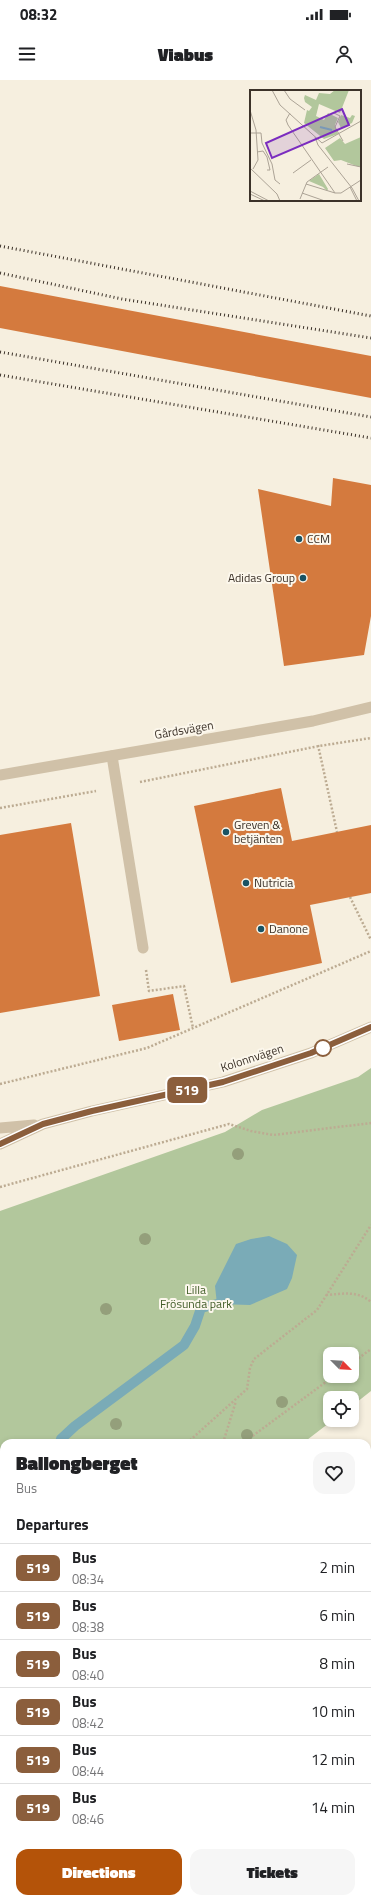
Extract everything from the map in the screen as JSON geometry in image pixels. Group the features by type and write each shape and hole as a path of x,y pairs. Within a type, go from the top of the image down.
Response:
{"street":[{"name":"Gårdsvägen","path":"0,775 313,721 371,707"},
{"path":"112,756 143,948"},
{"name":"Kolonnvägen","path":"0,1128 43,1124 92,1111 223,1082 311,1053 371,1027"},
{"name":"Kolonnvägen","path":"0,1144 43,1124"}],"path":[{"path":"313,721 337,832"},
{"path":"0,808 117,787 319,746 371,738"},
{"path":"350,897 371,940"},
{"path":"143,948 149,991 184,986 193,1028"},
{"path":"0,1084 147,1048 371,951"},
{"path":"0,1187 229,1124 273,1135 371,1123"},
{"path":"192,1439 247,1389 250,1368 254,1359 317,1310 371,1225"},
{"path":"326,1295 350,1293 363,1295 371,1302"},
{"path":"359,1358 371,1349"},
{"path":"248,1439 324,1383"},
{"path":"224,1439 236,1400"}],"green space":[{"name":"Lilla Frösunda park","path":"371,1068 371,1391 359,1400 359,1391 323,1391 324,1427 308,1439 0,1439 0,1211 225,1132 262,1110 358,1077"}],"water":[{"path":"269,1236 287,1244 297,1255 292,1278 287,1289 250,1305 217,1304 215,1286 236,1244 251,1239"}],"building":[{"path":"0,286 371,356 371,398 0,328"},
{"path":"333,478 371,485 371,616 364,655 284,666 258,489 331,506"},
{"path":"281,788 292,841 371,825 371,893 310,905 322,963 231,983 194,806"},
{"path":"71,823 100,996 0,1013 0,835"},
{"path":"173,994 180,1030 119,1041 112,1005"}],"waterway":[{"path":"61,1439 75,1426 184,1345 195,1326 201,1308 217,1304"}],"railway":[{"path":"0,246 371,316"},
{"path":"0,273 122,299 371,338"},
{"path":"0,352 371,417"},
{"path":"0,375 371,438"}],"bus line":[{"name":"519","path":"0,1144 43,1124 92,1111 223,1082 311,1053 371,1027"}],"place":[{"name":"CCM","path":"299,539"},
{"name":"Adidas Group","path":"303,578"},
{"name":"Greven & betjänten","path":"226,832"},
{"name":"Nutricia","path":"246,883"},
{"name":"Danone","path":"261,929"}]}
